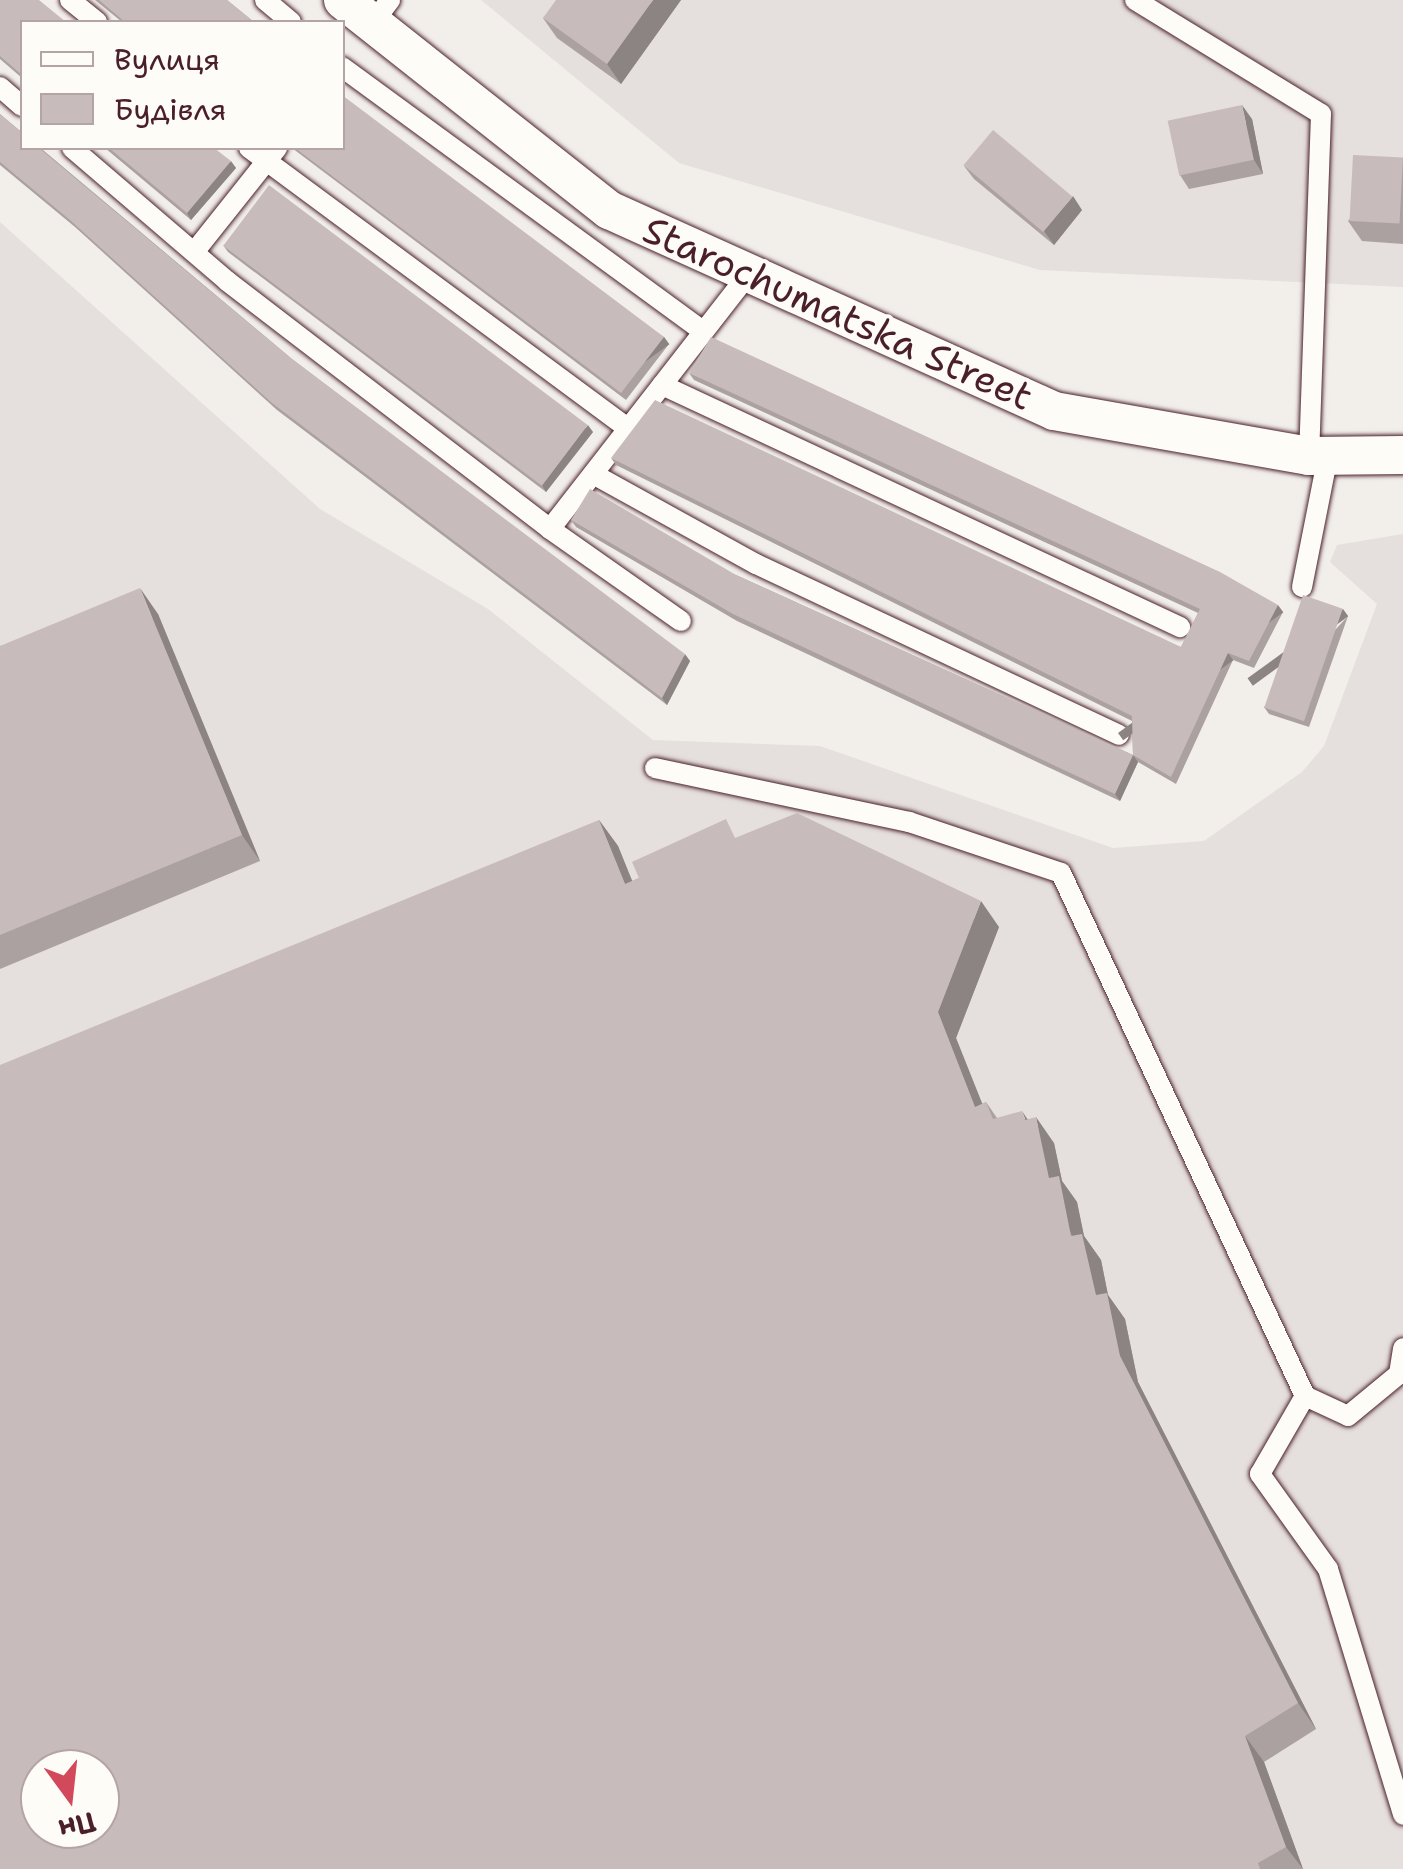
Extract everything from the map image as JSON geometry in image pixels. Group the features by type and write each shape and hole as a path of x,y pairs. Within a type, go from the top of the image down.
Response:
{"street":[{"name":"Starochumatska Street","path":"368,8 609,210 1054,411 1318,456 1403,455"}],"lane":[{"path":"70,0 95,20"},
{"path":"265,0 289,20"},
{"path":"1135,0 1321,114 1318,456 1302,587"},
{"path":"345,71 703,331"},
{"path":"0,87 20,104"},
{"path":"74,150 226,281 550,529 681,622"},
{"path":"195,251 264,152 628,428"},
{"path":"550,529 749,273"},
{"path":"662,384 1180,627"},
{"path":"593,474 756,564 1118,735"},
{"path":"655,768 910,822 1061,873 1305,1396 1348,1416 1399,1374 1403,1348"},
{"path":"1305,1396 1260,1474 1328,1569 1403,1815"}],"shaded area":[{"path":"481,0 1403,0 1403,287 1040,270 679,163"},
{"path":"0,222 320,509 488,609 653,740 820,746 1113,848 1204,841 1302,772 1324,746 1377,604 1330,562 1337,545 1403,534 1403,1869 0,1869"}],"building":[{"path":"0,0 39,0 64,20 20,20 20,73 0,56"},
{"path":"99,0 227,0 252,20 123,20"},
{"path":"556,0 653,0 607,64 543,18"},
{"path":"345,97 664,337 621,393 298,150 345,150"},
{"path":"1242,105 1254,160 1179,176 1168,121"},
{"path":"0,114 20,131 20,150 41,150 292,359 685,654 662,698 272,403 70,220 0,162"},
{"path":"993,130 1073,197 1043,232 963,165"},
{"path":"111,150 217,150 231,161 187,213"},
{"path":"1353,155 1403,158 1399,224 1350,221"},
{"path":"269,185 588,425 542,486 223,246"},
{"path":"711,337 1220,572 1278,605 1249,661 1228,653 1171,777 1133,755 1132,716 611,458 655,400 1181,647 1200,609 689,373"},
{"path":"590,489 736,575 1133,755 1115,794 733,614 571,520"},
{"path":"140,588 242,835 0,935 0,646"},
{"path":"1303,595 1343,609 1304,721 1264,708"},
{"path":"797,813 981,901 938,1012 975,1107 986,1102 993,1119 1022,1111 1025,1120 1036,1117 1049,1178 1059,1176 1071,1236 1082,1234 1096,1295 1107,1293 1120,1356 1298,1703 1245,1736 1286,1847 1258,1863 1260,1869 0,1869 0,1065 599,820 625,884 639,878 632,862 726,819 735,838"}]}
